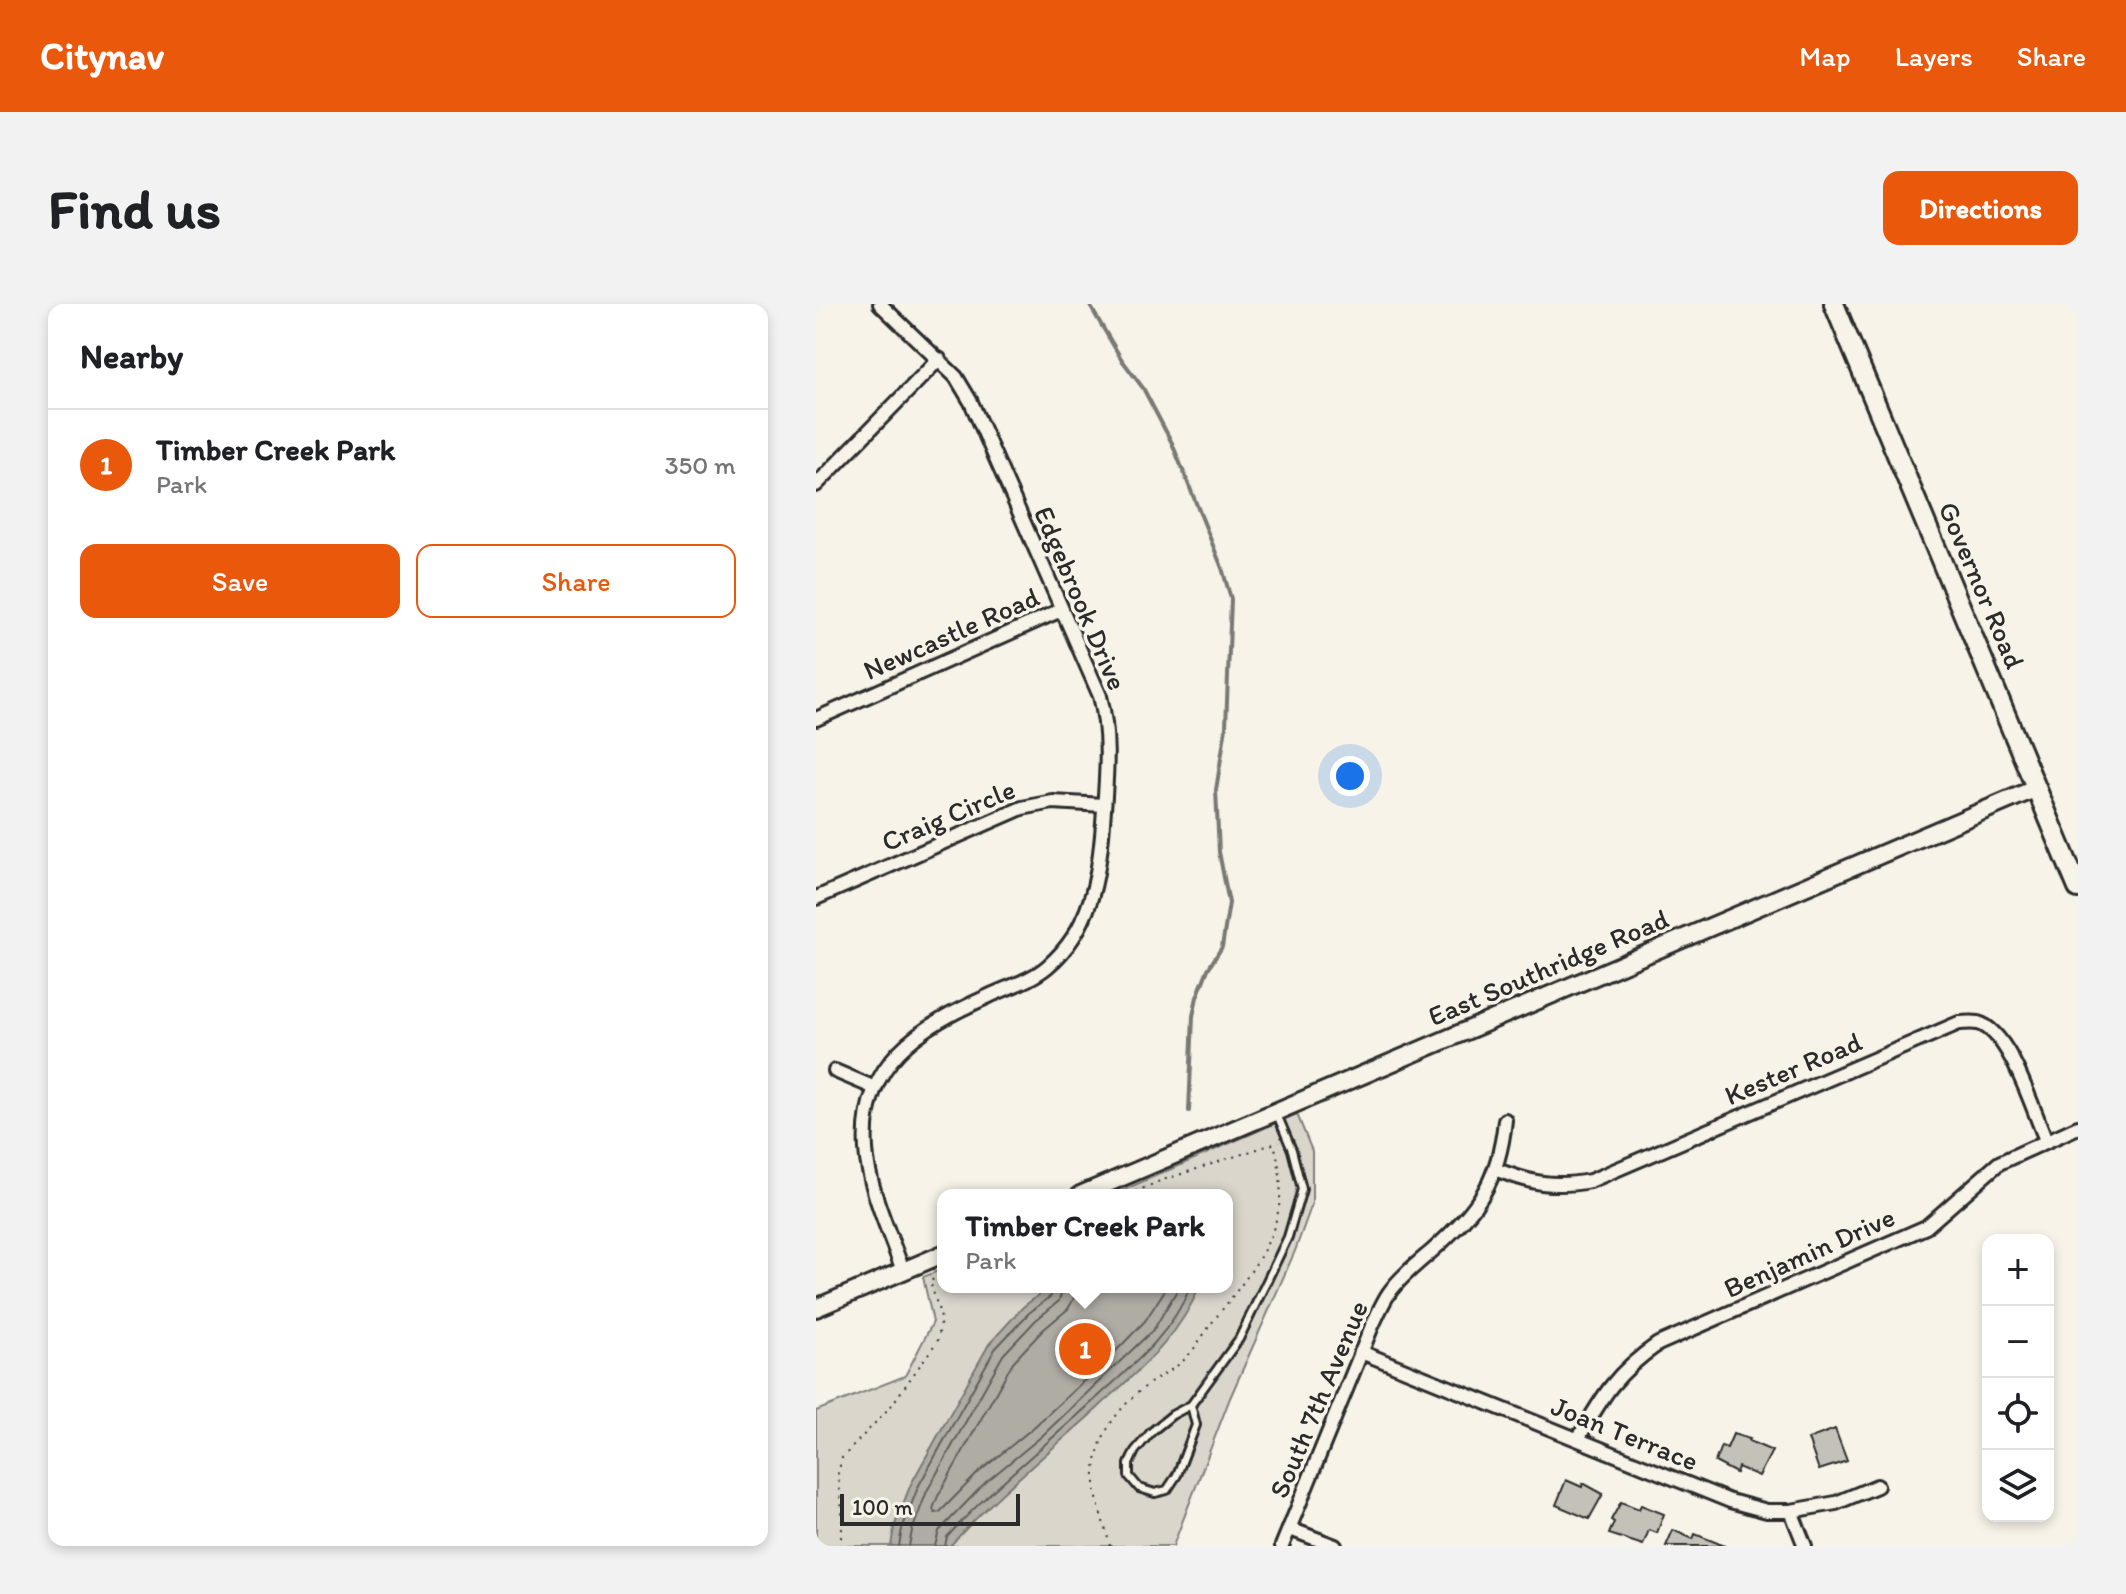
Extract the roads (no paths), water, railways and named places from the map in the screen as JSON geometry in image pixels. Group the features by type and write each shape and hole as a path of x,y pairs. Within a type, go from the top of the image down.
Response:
{"main road":[{"name":"Governor Road","path":"1834,304 2078,888"}],"street":[{"name":"Edgebrook Drive","path":"880,304 956,377 971,402 1100,696 1108,731 1096,885 1080,928 1047,967 941,1017 920,1031 900,1049 875,1088 869,1110 866,1150 880,1204 903,1271"},
{"path":"816,485 939,359"},
{"name":"Newcastle Road","path":"816,719 1061,610"},
{"name":"East Southridge Road","path":"1094,1189 2037,788"},
{"name":"Craig Circle","path":"816,898 1022,808 1053,802 1104,805"},
{"name":"Kester Road","path":"1497,1170 1532,1183 1561,1186 1590,1181 1959,1023 1978,1023 1993,1032 2005,1045 2046,1140"},
{"path":"835,1071 875,1088"},
{"name":"South 7th Avenue","path":"1282,1546 1361,1352 1390,1292 1457,1229 1479,1201 1497,1170 1505,1120"},
{"name":"Benjamin Drive","path":"1578,1439 1604,1392 1631,1363 1658,1344 1926,1227 1999,1163 2078,1127"},
{"path":"816,1308 937,1257"},
{"name":"Joan Terrace","path":"1361,1352 1730,1501 1767,1511 1791,1511 1836,1503 1877,1486"},
{"path":"1791,1511 1805,1546"},
{"path":"1290,1529 1335,1546"}],"lane":[{"path":"1191,1405 1196,1425 1177,1475 1167,1490 1155,1493 1139,1488 1129,1476 1129,1464 1135,1451 1151,1432 1191,1405 1239,1339 1288,1237 1302,1189 1292,1150 1276,1112"}],"water":[{"path":"1041,1293 1196,1293 1180,1323 1156,1353 1003,1492 950,1546 891,1546 894,1527 911,1484 989,1344 1023,1307"}],"waterway":[{"path":"1089,304 1122,360 1143,388 1172,443 1222,568 1231,599 1226,727 1216,790 1219,852 1229,903 1222,947 1208,969 1193,1016 1189,1111"}],"place":[{"name":"Timber Creek Park","path":"1085,1349"}]}
